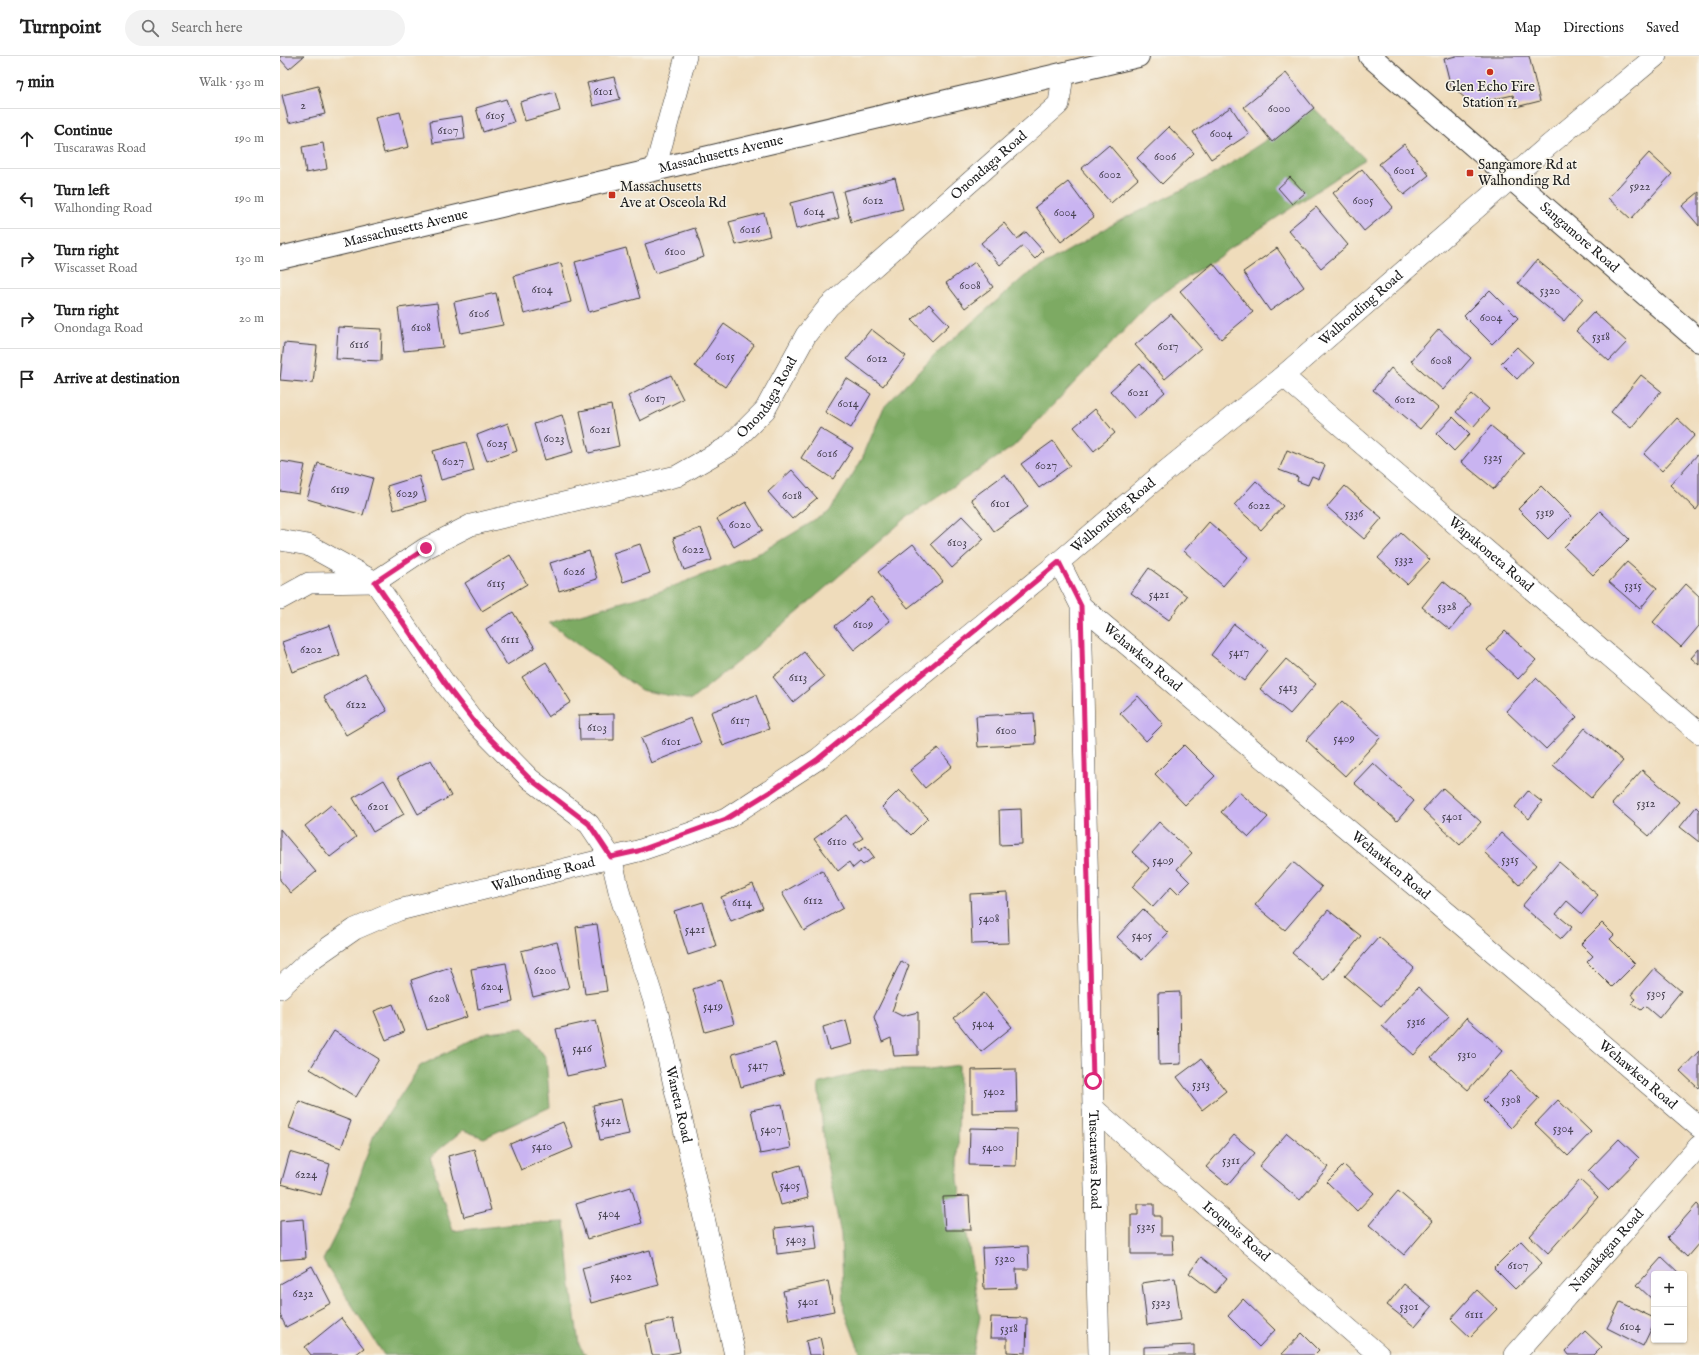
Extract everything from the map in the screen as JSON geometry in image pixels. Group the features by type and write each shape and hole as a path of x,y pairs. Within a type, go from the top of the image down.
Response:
{"main road":[{"name":"Massachusetts Avenue","path":"280,258 1138,56"},
{"name":"Sangamore Road","path":"1370,56 1510,179 1699,341"}],"street":[{"path":"655,169 686,56"},
{"name":"Walhonding Road","path":"280,988 309,961 355,930 399,910 638,851 726,819 770,792 818,759 1283,376 1510,179 1656,56"},
{"name":"Onondaga Road","path":"375,582 426,548 471,525 677,476 729,446 765,410 806,335 829,306 1059,104 1063,74"},
{"name":"Wapakoneta Road","path":"1283,376 1699,733"},
{"path":"280,540 308,545 375,582 446,685 476,724 530,779 589,824 611,857"},
{"name":"Tuscarawas Road","path":"1059,562 1081,606 1099,1355"},
{"path":"280,599 309,583 375,582"},
{"name":"Wehawken Road","path":"1081,606 1699,1126"},
{"name":"Waneta Road","path":"611,857 620,895 658,1014 735,1355"},
{"name":"Iroquois Road","path":"1093,1108 1379,1355"},
{"name":"Namakagan Road","path":"1515,1355 1699,1146"}],"green space":[{"path":"1314,108 1365,159 1153,300 1014,446 905,519 774,632 691,700 641,690 549,623 661,591 762,552 829,512 861,461 884,407 936,354 1025,276 1117,222 1218,172"},
{"path":"524,1028 546,1058 550,1107 484,1138 463,1130 430,1157 453,1231 517,1224 565,1222 571,1286 579,1345 586,1355 384,1355 323,1260 350,1206 373,1137 420,1066 487,1032"},
{"path":"959,1065 958,1179 980,1317 973,1355 861,1355 844,1310 841,1235 826,1159 818,1084 867,1070 923,1070"}],"building":[{"path":"280,56 304,56 289,69 280,59"},
{"name":"Glen Echo Fire Station 11","path":"1456,56 1529,56 1540,101 1516,107 1513,95 1472,104 1459,93 1457,85 1451,87 1444,59"},
{"path":"1286,73 1314,108 1272,142 1244,107"},
{"path":"614,77 620,99 593,106 587,83"},
{"path":"318,86 325,114 289,123 282,95"},
{"path":"555,92 560,111 525,121 520,102"},
{"path":"506,99 514,122 483,132 476,108"},
{"path":"1231,107 1249,134 1211,159 1193,132"},
{"path":"400,112 409,147 384,153 375,118"},
{"path":"462,116 465,139 433,143 430,121"},
{"path":"1169,127 1194,153 1162,184 1137,158"},
{"path":"323,143 327,169 306,173 302,147"},
{"path":"1404,144 1429,175 1404,195 1379,164"},
{"path":"1109,145 1138,179 1111,203 1081,169"},
{"path":"1649,153 1672,174 1631,219 1608,198"},
{"path":"1362,169 1393,207 1364,231 1333,193"},
{"path":"1290,177 1305,193 1292,204 1278,188"},
{"path":"895,178 903,209 851,222 843,191"},
{"path":"1068,182 1094,217 1061,242 1035,207"},
{"path":"832,192 839,218 796,229 790,203"},
{"path":"1699,192 1699,226 1682,206"},
{"path":"1316,207 1348,245 1321,268 1288,230"},
{"path":"764,213 770,236 736,245 729,222"},
{"path":"1004,223 1017,239 1026,232 1043,251 1035,259 1023,246 1000,265 981,243"},
{"path":"695,228 704,257 655,273 645,244"},
{"path":"626,248 640,298 589,312 575,262"},
{"path":"1277,248 1304,287 1270,311 1243,272"},
{"path":"1537,260 1583,298 1564,321 1518,283"},
{"path":"975,262 993,287 965,308 946,283"},
{"path":"561,263 571,302 524,314 514,276"},
{"path":"1213,263 1253,312 1221,339 1180,291"},
{"path":"1490,290 1518,318 1492,344 1464,316"},
{"path":"496,293 503,325 461,333 454,302"},
{"path":"437,303 443,347 404,351 398,308"},
{"path":"929,304 949,325 932,341 912,320"},
{"path":"1594,312 1627,342 1609,361 1576,331"},
{"path":"1171,314 1201,348 1165,379 1135,345"},
{"path":"724,324 754,345 725,387 695,366"},
{"path":"338,327 382,329 381,361 336,359"},
{"path":"871,329 906,356 883,386 847,359"},
{"path":"1439,329 1471,358 1443,390 1411,361"},
{"path":"284,343 317,346 313,383 280,380"},
{"path":"1517,347 1533,362 1517,379 1501,363"},
{"path":"1140,364 1165,392 1135,419 1110,391"},
{"path":"1391,368 1438,408 1420,429 1373,390"},
{"path":"671,375 683,399 640,421 628,396"},
{"path":"1641,375 1661,391 1631,428 1611,412"},
{"path":"846,378 871,394 851,428 825,412"},
{"path":"1472,394 1489,409 1473,427 1456,412"},
{"path":"611,405 619,446 589,453 580,411"},
{"path":"1095,409 1115,433 1094,451 1074,427"},
{"path":"562,415 573,452 545,460 534,424"},
{"path":"1453,417 1470,434 1454,451 1437,434"},
{"path":"1677,418 1695,435 1662,471 1644,454"},
{"path":"508,423 517,451 487,461 477,435"},
{"path":"1491,426 1524,453 1494,489 1461,462"},
{"path":"820,428 853,448 833,479 801,458"},
{"path":"1053,441 1070,466 1039,488 1021,464"},
{"path":"466,442 474,471 441,480 433,451"},
{"path":"1287,450 1325,465 1319,479 1312,476 1308,485 1297,481 1298,477 1279,470"},
{"path":"1699,453 1699,506 1696,510 1670,485"},
{"path":"280,461 305,465 299,494 280,491"},
{"path":"318,463 373,478 363,515 307,499"},
{"path":"792,470 817,498 792,519 768,492"},
{"path":"1005,474 1028,507 994,531 971,499"},
{"path":"419,476 426,501 394,510 387,486"},
{"path":"1256,481 1283,506 1261,530 1234,505"},
{"path":"1345,486 1382,518 1364,539 1327,507"},
{"path":"1541,486 1571,516 1548,539 1518,509"},
{"path":"746,502 763,530 734,547 717,519"},
{"path":"1600,511 1629,539 1593,575 1564,547"},
{"path":"962,516 984,539 952,568 931,544"},
{"path":"1209,522 1248,557 1223,586 1184,551"},
{"path":"701,528 712,560 684,570 673,538"},
{"path":"1401,533 1430,560 1407,584 1378,558"},
{"path":"640,544 650,573 623,582 613,553"},
{"path":"913,544 943,581 908,608 878,572"},
{"path":"589,551 597,579 559,591 550,563"},
{"path":"510,555 527,584 482,611 465,583"},
{"path":"1627,562 1657,588 1640,609 1609,582"},
{"path":"1149,568 1187,596 1169,620 1131,593"},
{"path":"1443,581 1471,604 1450,630 1422,607"},
{"path":"1686,584 1699,596 1699,626 1681,647 1653,622"},
{"path":"871,597 890,621 854,650 835,626"},
{"path":"513,612 535,648 507,665 486,629"},
{"path":"1234,624 1268,650 1244,681 1211,655"},
{"path":"330,625 340,655 292,672 282,642"},
{"path":"1505,631 1536,660 1518,679 1487,650"},
{"path":"1699,649 1699,665 1691,658"},
{"path":"804,652 824,677 793,702 773,677"},
{"path":"1286,659 1316,684 1290,714 1260,689"},
{"path":"546,662 571,702 548,717 522,677"},
{"path":"365,673 387,711 346,735 324,697"},
{"path":"1536,678 1577,717 1546,749 1506,711"},
{"path":"756,695 769,729 723,746 711,712"},
{"path":"1138,696 1163,724 1146,741 1120,713"},
{"path":"1342,701 1381,737 1345,776 1306,740"},
{"path":"1034,713 1036,744 978,747 976,716"},
{"path":"614,714 614,740 580,740 579,715"},
{"path":"691,718 701,743 651,763 641,738"},
{"path":"1585,728 1623,761 1591,798 1553,765"},
{"path":"1184,745 1215,776 1185,805 1155,774"},
{"path":"938,748 952,766 925,788 910,770"},
{"path":"431,760 451,796 418,814 398,777"},
{"path":"1373,763 1414,801 1397,821 1354,783"},
{"path":"1642,770 1679,802 1649,836 1612,804"},
{"path":"384,780 404,814 373,832 353,798"},
{"path":"1443,788 1481,822 1460,845 1423,810"},
{"path":"899,790 928,818 911,835 882,807"},
{"path":"1528,791 1542,802 1529,819 1515,807"},
{"path":"1239,792 1268,817 1249,837 1221,812"},
{"path":"331,805 356,837 330,857 305,826"},
{"path":"1696,807 1699,810 1699,842 1680,827"},
{"path":"1021,809 1022,844 1000,845 999,810"},
{"path":"846,815 863,838 854,844 859,851 866,846 874,857 863,865 860,862 853,868 849,862 838,871 814,839"},
{"path":"1159,822 1192,853 1177,869 1190,882 1178,894 1171,887 1153,907 1132,887 1149,868 1132,852"},
{"path":"280,829 316,872 291,893 280,880"},
{"path":"1501,833 1536,865 1519,885 1484,852"},
{"path":"1293,862 1322,887 1285,930 1255,905"},
{"path":"1559,862 1598,895 1582,914 1567,901 1556,914 1572,927 1561,939 1522,906"},
{"path":"822,870 843,908 804,931 782,893"},
{"path":"753,884 763,908 731,921 721,897"},
{"path":"1007,892 1009,943 972,944 970,894"},
{"path":"703,902 716,946 688,955 674,911"},
{"path":"1143,909 1168,933 1142,960 1117,937"},
{"path":"1328,910 1361,936 1324,980 1292,953"},
{"path":"1602,923 1614,935 1610,939 1635,964 1612,987 1587,962 1593,956 1581,944"},
{"path":"597,924 607,991 585,994 576,927"},
{"path":"1379,937 1414,968 1381,1006 1345,976"},
{"path":"557,942 569,988 533,997 521,951"},
{"path":"901,961 909,965 892,1011 902,1016 918,1012 918,1055 894,1056 891,1038 882,1042 874,1017"},
{"path":"506,963 513,1002 478,1009 471,969"},
{"path":"450,967 467,1017 427,1030 411,980"},
{"path":"1654,968 1681,991 1659,1018 1645,1006 1641,1010 1632,1003 1636,999 1631,995"},
{"path":"721,980 734,1024 705,1032 693,989"},
{"path":"1418,987 1449,1016 1414,1055 1382,1026"},
{"path":"1180,992 1181,1064 1159,1065 1158,993"},
{"path":"984,993 1012,1027 981,1052 954,1018"},
{"path":"393,1004 404,1032 386,1040 374,1011"},
{"path":"1466,1018 1503,1050 1468,1090 1431,1058"},
{"path":"596,1020 607,1067 567,1076 556,1029"},
{"path":"846,1020 852,1044 829,1050 823,1027"},
{"path":"334,1031 379,1059 356,1097 310,1069"},
{"path":"775,1042 784,1075 741,1087 732,1054"},
{"path":"1699,1051 1699,1086 1698,1088 1680,1071"},
{"path":"1201,1059 1226,1091 1202,1110 1177,1077"},
{"path":"1016,1069 1017,1112 972,1113 972,1070"},
{"path":"1511,1071 1539,1098 1511,1128 1483,1100"},
{"path":"621,1099 629,1134 600,1140 593,1105"},
{"path":"1558,1100 1591,1132 1568,1156 1535,1124"},
{"path":"299,1101 351,1121 341,1148 289,1128"},
{"path":"782,1104 791,1148 760,1154 751,1110"},
{"path":"563,1122 573,1148 521,1170 510,1144"},
{"path":"970,1128 1017,1129 1016,1166 969,1165"},
{"path":"1287,1133 1328,1167 1300,1200 1259,1166"},
{"path":"1234,1135 1255,1153 1228,1185 1206,1167"},
{"path":"1619,1139 1639,1158 1608,1190 1588,1171"},
{"path":"474,1149 491,1210 464,1217 448,1156"},
{"path":"290,1152 330,1164 321,1195 281,1184"},
{"path":"800,1165 808,1198 781,1205 772,1173"},
{"path":"1344,1165 1374,1193 1357,1211 1327,1182"},
{"path":"1580,1180 1598,1197 1548,1253 1530,1236"},
{"path":"631,1187 642,1223 587,1239 576,1204"},
{"path":"1398,1191 1433,1221 1404,1255 1369,1225"},
{"path":"969,1196 971,1230 945,1230 943,1197"},
{"path":"1138,1204 1154,1204 1154,1216 1161,1216 1161,1236 1172,1236 1173,1254 1131,1254 1131,1215 1138,1215"},
{"path":"1697,1204 1699,1206 1699,1243 1687,1257 1667,1238"},
{"path":"303,1219 306,1258 280,1260 280,1221"},
{"path":"814,1224 817,1249 777,1254 775,1228"},
{"path":"1521,1241 1542,1263 1515,1289 1494,1268"},
{"path":"1028,1246 1029,1269 1016,1269 1017,1288 984,1289 982,1248"},
{"path":"650,1250 659,1285 591,1303 582,1268"},
{"path":"1201,1257 1227,1278 1215,1293 1189,1273"},
{"path":"1662,1257 1677,1271 1651,1271 1651,1298 1637,1285"},
{"path":"312,1266 331,1303 286,1327 280,1315 280,1284"},
{"path":"1175,1278 1181,1320 1147,1325 1142,1283"},
{"path":"828,1281 834,1311 789,1320 783,1291"},
{"path":"1404,1284 1432,1307 1415,1327 1387,1305"},
{"path":"1477,1290 1497,1309 1470,1337 1451,1319"},
{"path":"1243,1299 1275,1330 1259,1347 1228,1316"},
{"path":"1620,1302 1651,1317 1651,1329 1643,1346 1607,1328"},
{"path":"991,1317 1027,1318 1026,1353 1007,1352 1007,1338 990,1338"},
{"path":"341,1318 364,1348 355,1355 311,1355 305,1347"},
{"path":"673,1319 680,1352 664,1355 652,1355 646,1325"},
{"path":"1585,1331 1602,1347 1594,1355 1569,1355 1566,1351"},
{"path":"1302,1333 1319,1350 1314,1355 1281,1355"},
{"path":"820,1337 824,1355 809,1355 806,1341"},
{"path":"1194,1345 1194,1355 1144,1355 1144,1347"}],"place":[{"name":"Glen Echo Fire Station 11","path":"1490,72"},
{"name":"Sangamore Rd at Walhonding Rd","path":"1470,173"},
{"name":"Massachusetts Ave at Osceola Rd","path":"612,195"}],"route":[{"path":"426,548 375,582 446,685 476,724 530,779 589,824 611,857 638,851 726,819 770,792 818,759 1059,562 1081,606 1093,1081"}]}
